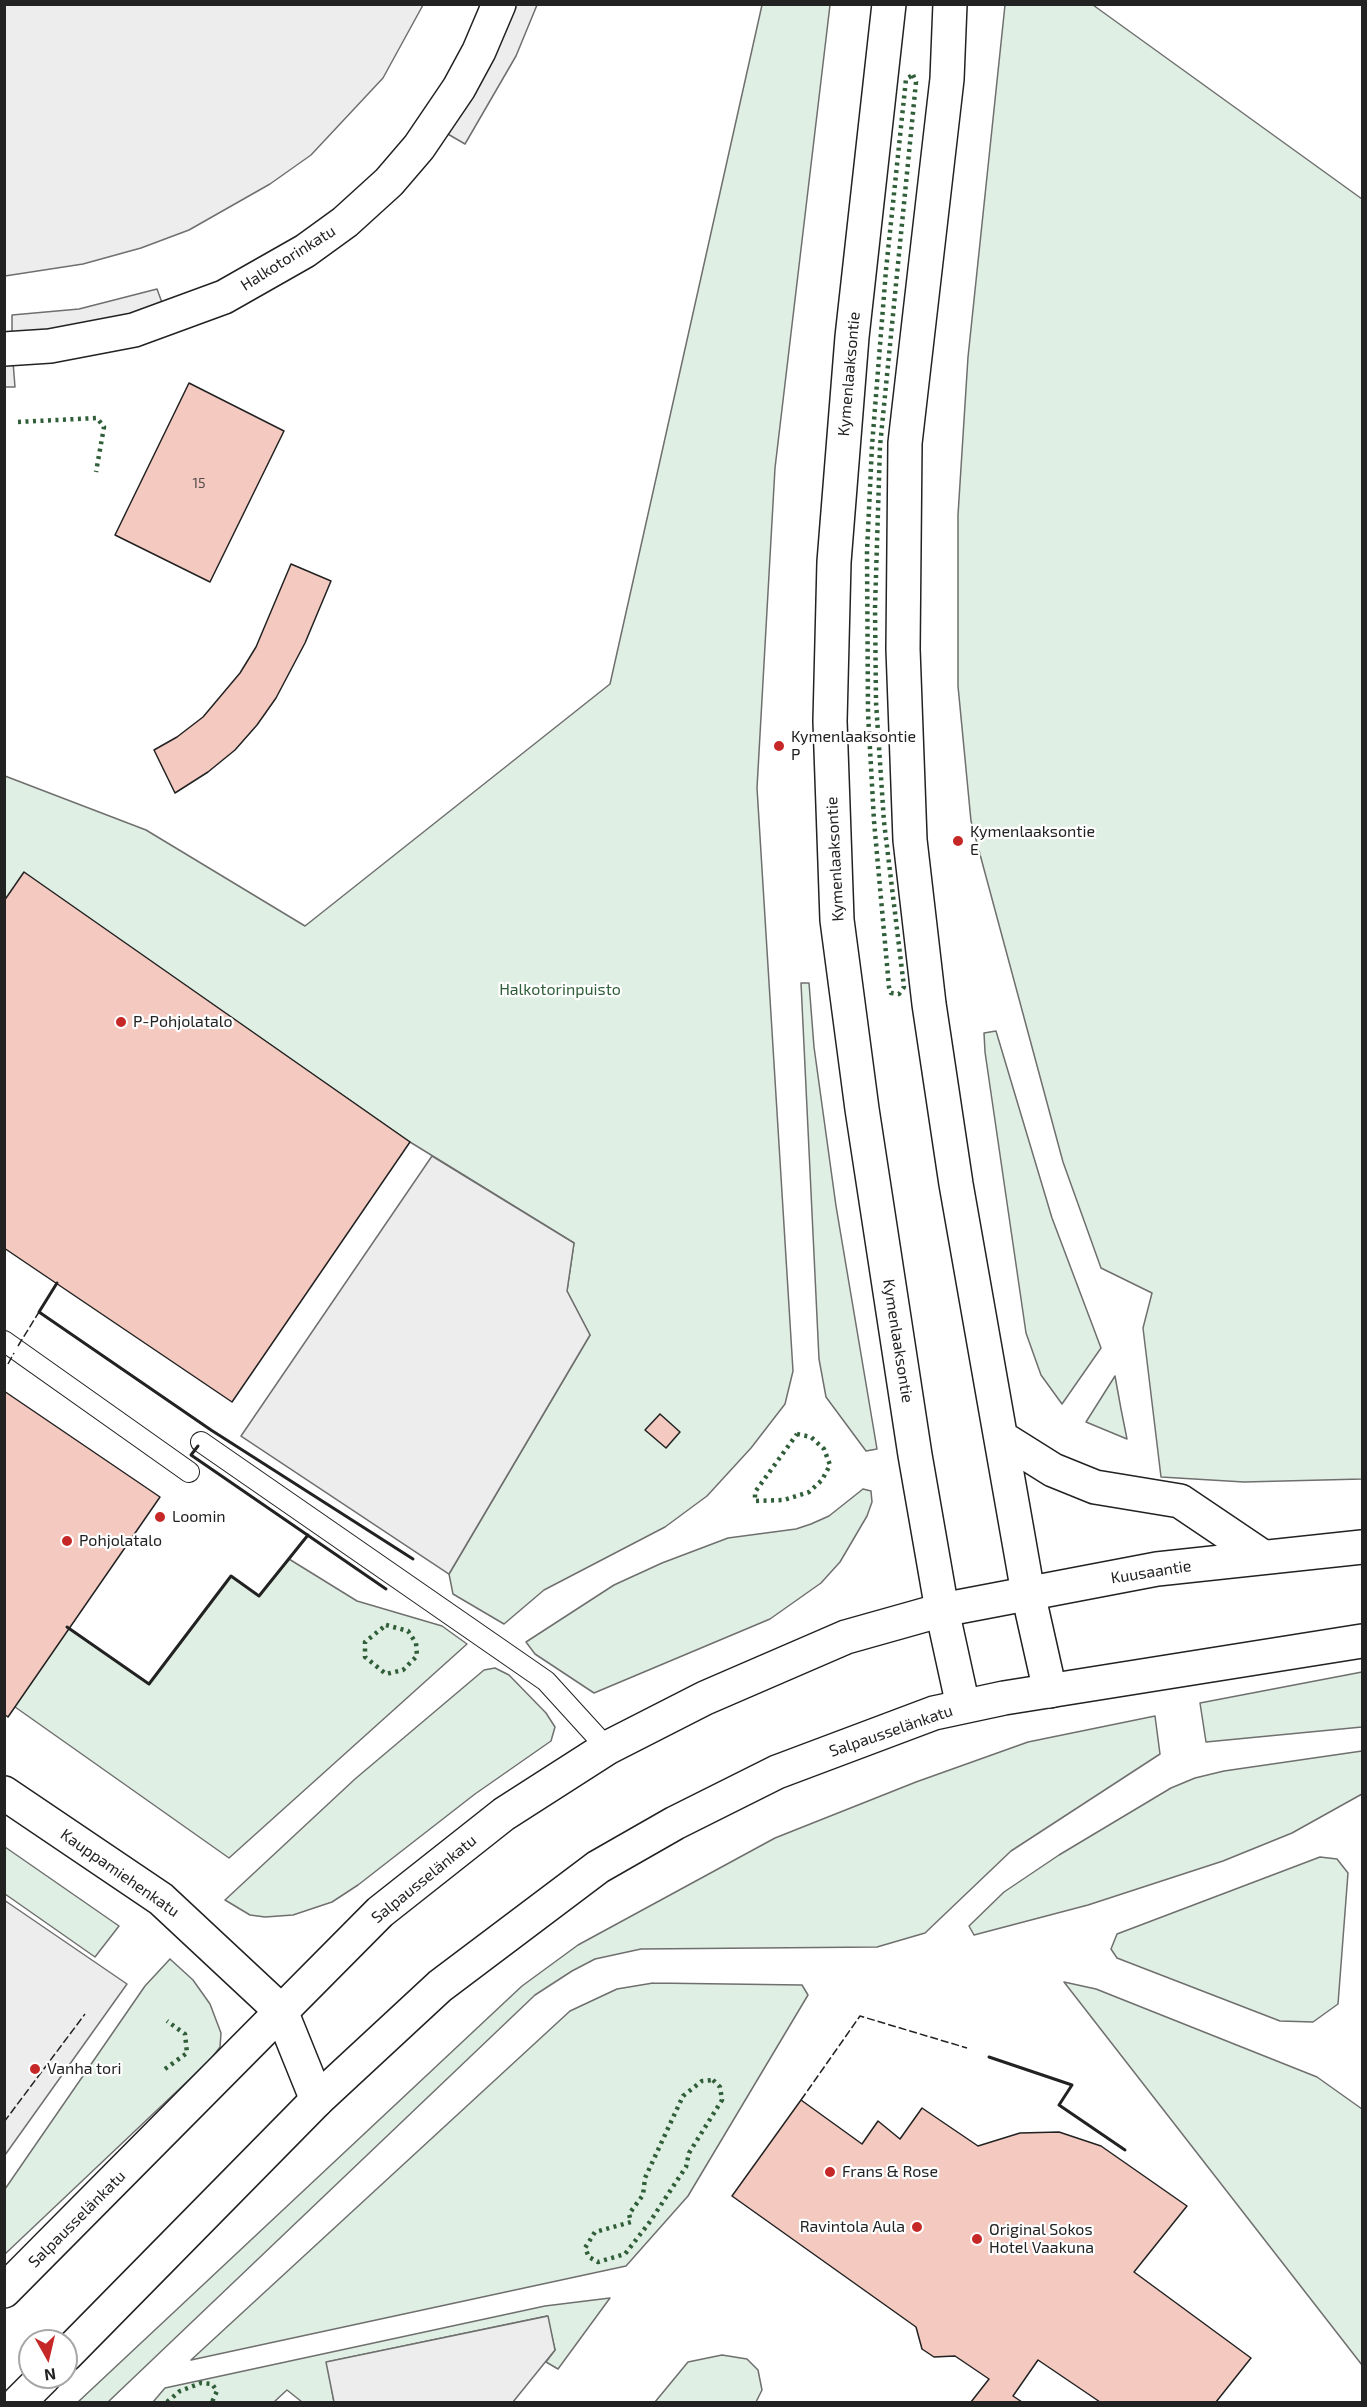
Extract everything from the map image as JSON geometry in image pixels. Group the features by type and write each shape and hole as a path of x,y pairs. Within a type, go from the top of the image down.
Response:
{"main road":[{"name":"Halkotorinkatu","path":"4,349 50,346 134,330 224,297 305,251 345,222 389,182 419,147 459,88 480,51 499,4"},
{"name":"Kymenlaaksontie","path":"889,4 852,337 834,562 830,758 837,920 862,1109 942,1610 963,1706"},
{"path":"950,4 946,79 905,443 903,649 910,840 929,1004 978,1312 1028,1593 1050,1691"},
{"path":"1002,1438 1053,1470 1095,1487 1180,1501 1263,1557"},
{"name":"Kuusaantie","path":"942,1610 1157,1569 1362,1547"},
{"name":"Salpausselänkatu","path":"4,2291 389,1905 504,1814 607,1748 705,1698 846,1637 942,1610"},
{"path":"963,1706 1362,1641"},
{"name":"Salpausselänkatu","path":"78,2343 317,2100 440,1986 598,1867 675,1823 777,1772 874,1734 963,1706"},
{"name":"Kauppamiehenkatu","path":"4,1792 161,1899 281,2011"},
{"path":"281,2011 317,2100"},
{"path":"19,2403 32,2389"}],"lane":[{"path":"4,1341 189,1472"},
{"path":"201,1442 546,1681 607,1748"}],"green space":[{"name":"Halkotorinpuisto","path":"762,5 830,5 775,468 757,788 793,1371 785,1404 751,1448 707,1496 665,1527 544,1590 504,1624 453,1594 449,1574 590,1335 567,1291 574,1243 410,1142 24,873 5,901 5,776 146,830 305,926 610,684"},
{"path":"1005,5 1093,5 1362,199 1362,1479 1244,1482 1161,1477 1143,1328 1152,1293 1101,1268 1063,1162 971,821 958,686 958,515 968,357"},
{"path":"801,983 809,983 814,1047 836,1206 877,1449 866,1451 826,1397 819,1359"},
{"path":"996,1031 1052,1218 1101,1348 1062,1404 1041,1375 1026,1333 985,1052 984,1033"},
{"path":"1115,1376 1121,1409 1127,1439 1086,1422"},
{"path":"863,1489 871,1491 872,1502 867,1516 840,1562 821,1583 770,1619 594,1693 535,1654 526,1642 614,1585 662,1563 728,1538 796,1529 811,1524 829,1516"},
{"path":"289,1559 357,1601 442,1626 467,1644 229,1858 8,1702 62,1624 149,1684 231,1576 259,1596"},
{"path":"495,1668 509,1675 546,1713 555,1727 551,1741 475,1794 358,1885 332,1902 293,1915 265,1917 250,1915 225,1900 355,1779 484,1670"},
{"path":"1362,1672 1362,1727 1206,1742 1200,1703"},
{"path":"1155,1716 1160,1754 1011,1851 925,1933 877,1947 641,1949 595,1959 572,1971 535,1995 108,2402 78,2402 522,1986 578,1945 775,1838 916,1782 1028,1742"},
{"path":"1362,1751 1362,1794 1292,1833 1223,1861 1088,1905 974,1935 969,1926 1004,1892 1059,1855 1171,1788 1195,1778 1224,1771"},
{"path":"5,1847 119,1926 95,1957 5,1894"},
{"path":"1320,1857 1337,1859 1348,1873 1338,2004 1313,2022 1280,2021 1117,1958 1111,1949 1117,1934"},
{"path":"170,1959 193,1980 210,2004 221,2033 220,2047 211,2059 5,2254 5,2189 145,1986"},
{"path":"1064,1982 1096,1989 1317,2077 1362,2109 1362,2365"},
{"path":"653,1983 802,1985 808,1995 688,2196 626,2266 191,2360 570,2011 617,1989"},
{"path":"610,2298 558,2369 546,2362 555,2350 547,2316 327,2362 334,2402 302,2402 287,2390 274,2402 153,2402 165,2388 545,2306"},
{"path":"722,2355 747,2359 758,2370 762,2390 756,2402 655,2402 688,2362"}],"shaded area":[{"path":"4,5 423,5 383,78 311,155 270,184 189,230 141,248 83,264 5,276"},
{"path":"499,5 537,5 516,56 465,144 434,126"},
{"path":"157,289 168,319 12,349 15,387 5,387 4,349 12,348 12,315 79,309"},
{"path":"432,1156 574,1243 567,1291 590,1335 449,1574 241,1436"},
{"name":"Vanha tori","path":"4,1900 127,1984 5,2155 4,2155"},
{"path":"548,2316 555,2350 513,2402 334,2402 326,2362"}],"building":[{"path":"189,383 284,431 210,582 115,535"},
{"path":"291,564 331,581 305,643 276,698 257,725 235,750 208,772 175,793 154,750 177,737 203,717 240,673 256,647"},
{"name":"P-Pohjolatalo","path":"24,872 410,1142 232,1402 4,1248 4,901"},
{"name":"Pohjolatalo","path":"4,1391 160,1497 8,1717 4,1714"},
{"path":"660,1414 680,1432 666,1448 645,1430"},
{"name":"Original Sokos Hotel Vaakuna","path":"801,2100 862,2144 878,2121 900,2139 922,2108 978,2146 1020,2133 1059,2132 1101,2146 1187,2206 1134,2272 1251,2358 1216,2402 1100,2402 1038,2360 1013,2396 1022,2402 971,2402 989,2379 955,2356 934,2357 922,2349 916,2327 732,2196"}],"hedge":[{"path":"913,75 916,82 880,446 875,608 876,702 884,822 904,987 899,994 891,993 889,987 874,821 868,713 867,551 872,446 886,270 906,79 913,75"},
{"path":"18,422 97,418 104,427 96,472"},
{"path":"797,1434 811,1437 824,1449 830,1465 822,1480 809,1492 784,1500 755,1501 755,1492 797,1434"},
{"path":"386,1625 408,1631 416,1643 417,1656 403,1670 386,1674 365,1657 365,1642 386,1625"},
{"path":"165,2069 187,2053 185,2034 167,2021"},
{"path":"713,2080 720,2087 722,2100 689,2153 686,2167 649,2223 625,2254 598,2262 589,2257 585,2248 595,2232 631,2222 629,2214 643,2195 645,2178 683,2096 702,2081 713,2080"},
{"path":"167,2402 180,2391 201,2383 212,2384 217,2391 212,2402"}],"fence":[{"path":"18,1346 39,1312"},
{"path":"8,1364 14,1353"},
{"path":"4,2122 85,2014"},
{"path":"801,2100 860,2016 967,2048"}],"wall":[{"path":"57,1283 39,1312 211,1430 413,1559"},
{"path":"198,1446 191,1455 386,1589"},
{"path":"67,1627 149,1684 231,1576 259,1596 308,1535"},
{"path":"989,2057 1072,2085 1059,2105 1125,2150"}],"place":[{"name":"Kymenlaaksontie P","path":"779,746"},
{"name":"Kymenlaaksontie E","path":"958,841"},
{"name":"P-Pohjolatalo","path":"121,1022"},
{"name":"Loomin","path":"160,1517"},
{"name":"Pohjolatalo","path":"67,1541"},
{"name":"Vanha tori","path":"35,2069"},
{"name":"Frans & Rose","path":"830,2172"},
{"name":"Ravintola Aula","path":"917,2227"},
{"name":"Original Sokos Hotel Vaakuna","path":"977,2239"}]}
